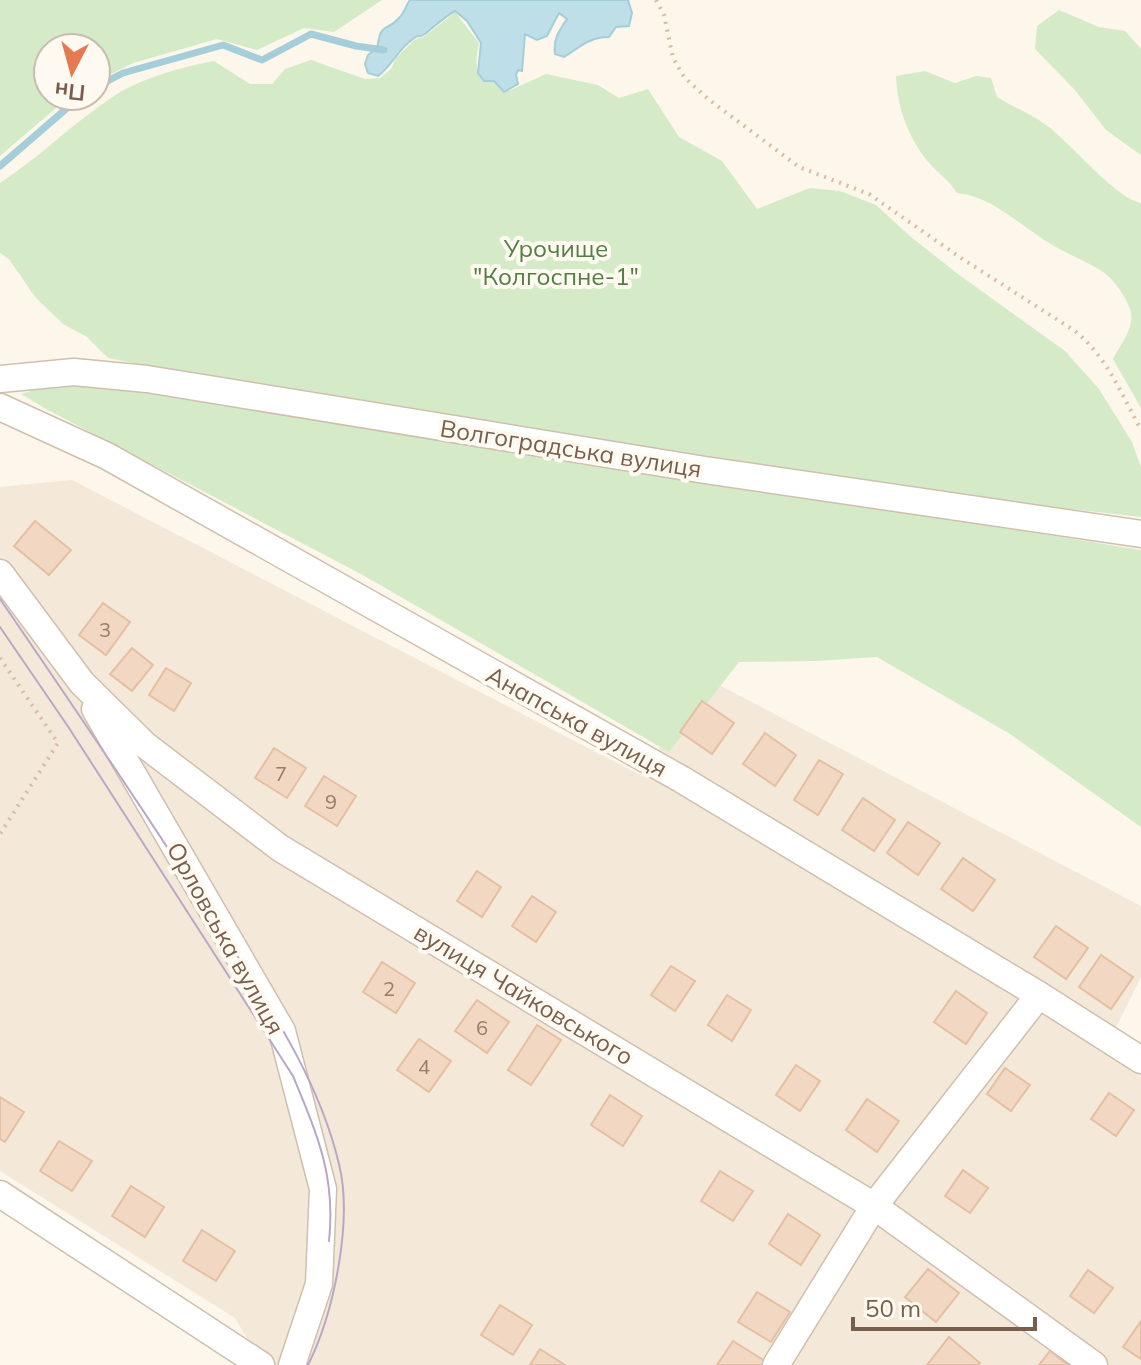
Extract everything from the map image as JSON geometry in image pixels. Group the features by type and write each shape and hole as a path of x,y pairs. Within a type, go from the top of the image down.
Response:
{"street":[{"name":"Волгоградська вулиця","path":"0,379 74,372 147,379 705,470 1141,534"},
{"name":"Анапська вулиця","path":"0,407 107,456 640,756 1039,995 1141,1060"},
{"name":"вулиця Чайковського","path":"0,573 73,671 145,745 280,848 874,1206 1094,1365"},
{"name":"Орловська вулиця","path":"73,671 282,1031 323,1189 319,1284 292,1365"},
{"path":"776,1365 874,1206 1039,995"},
{"path":"0,1194 261,1365"}],"path":[{"path":"656,0 664,15 673,58 684,77 708,99 799,167 869,194 1075,331 1090,343 1106,365 1141,430"},
{"path":"0,658 58,743 0,834"}],"shaded area":[{"path":"72,480 642,776 704,677 1141,906 1141,977 1114,1031 1141,1050 1141,1365 263,1365 235,1318 0,1171 0,487"}],"green space":[{"path":"0,0 382,0 334,32 304,28 257,50 217,39 133,63 112,74 112,32 32,32 32,112 51,112 0,156"},
{"path":"1059,10 1099,27 1125,31 1141,49 1141,155 1106,130 1075,90 1035,49 1037,26"},
{"name":"Урочище \"Колгоспне-1\"","path":"455,12 479,43 477,63 484,81 494,82 504,93 546,74 598,85 619,98 648,89 679,137 722,161 757,209 810,188 840,191 876,205 958,274 1065,351 1099,389 1132,442 1141,467 1141,517 871,486 201,377 108,358 87,337 63,324 35,297 9,259 0,253 0,183 92,112 112,112 112,98 124,90 162,74 214,61 250,84 272,84 285,69 311,60 365,79 380,78 414,40 425,36"},
{"path":"925,71 955,83 976,76 991,78 997,97 1046,125 1106,181 1130,199 1141,203 1141,408 1113,359 1126,337 1131,319 1128,304 1115,284 1102,272 1054,246 984,200 957,193 923,156 902,111 896,76"},
{"path":"58,383 114,384 1141,550 1141,827 1010,734 877,657 739,662 669,752 361,574 21,394"}],"water":[{"path":"410,0 628,0 632,13 629,26 616,27 609,37 590,41 564,57 555,54 556,39 567,19 559,13 547,36 537,40 525,34 522,71 518,70 516,75 518,84 504,92 494,81 484,81 478,73 481,43 467,21 455,11 408,43 378,76 368,73 365,64 368,55 377,48 382,30 401,16"}],"building":[{"path":"35,521 71,550 49,575 14,546"},
{"path":"103,603 130,622 106,655 79,635"},
{"path":"132,648 153,665 132,691 110,674"},
{"path":"166,668 191,683 174,711 149,695"},
{"path":"702,701 734,723 712,754 680,732"},
{"path":"765,733 796,755 775,786 743,764"},
{"path":"274,748 306,768 287,798 255,778"},
{"path":"819,760 843,774 818,815 794,800"},
{"path":"324,776 356,796 337,826 305,806"},
{"path":"863,798 895,820 874,851 842,830"},
{"path":"908,822 940,843 918,875 887,853"},
{"path":"963,858 995,880 973,911 941,889"},
{"path":"477,871 501,887 482,917 457,901"},
{"path":"532,896 556,912 536,942 512,926"},
{"path":"1056,926 1088,948 1066,979 1034,957"},
{"path":"1101,955 1133,977 1111,1009 1079,987"},
{"path":"382,962 415,983 396,1013 363,992"},
{"path":"671,966 695,981 675,1011 651,995"},
{"path":"956,991 987,1013 966,1044 934,1022"},
{"path":"727,995 751,1010 732,1041 708,1025"},
{"path":"477,1000 509,1022 487,1053 455,1031"},
{"path":"537,1025 561,1040 531,1085 508,1070"},
{"path":"419,1039 451,1061 429,1092 397,1070"},
{"path":"796,1065 820,1081 800,1111 776,1095"},
{"path":"1005,1068 1030,1085 1011,1111 987,1094"},
{"path":"1109,1093 1134,1110 1116,1136 1091,1119"},
{"path":"610,1095 642,1116 623,1146 591,1125"},
{"path":"0,1097 24,1112 5,1142 0,1139"},
{"path":"867,1099 899,1121 877,1152 846,1130"},
{"path":"59,1141 92,1161 72,1191 40,1171"},
{"path":"963,1170 988,1188 970,1213 945,1196"},
{"path":"720,1171 753,1191 733,1221 701,1201"},
{"path":"131,1186 164,1207 145,1237 112,1216"},
{"path":"788,1214 820,1235 801,1265 769,1244"},
{"path":"202,1230 235,1251 216,1281 183,1261"},
{"path":"928,1269 959,1293 936,1322 905,1297"},
{"path":"1088,1270 1113,1288 1094,1313 1070,1296"},
{"path":"757,1292 790,1312 771,1342 738,1322"},
{"path":"500,1305 532,1325 513,1355 481,1335"},
{"path":"1141,1321 1141,1359 1123,1347"},
{"path":"949,1337 980,1363 927,1365"},
{"path":"733,1341 765,1361 763,1365 717,1365"},
{"path":"540,1349 565,1365 530,1365"},
{"path":"1050,1351 1068,1365 1039,1365"}],"waterway":[{"path":"112,79 223,45 262,60 311,34 384,50"},
{"path":"0,166 62,112"}],"tram line":[{"path":"0,599 255,983 289,1041 318,1100 339,1164 344,1212 333,1294 308,1365"},
{"path":"0,627 69,728 293,1076 323,1156 330,1196 329,1241"}]}
